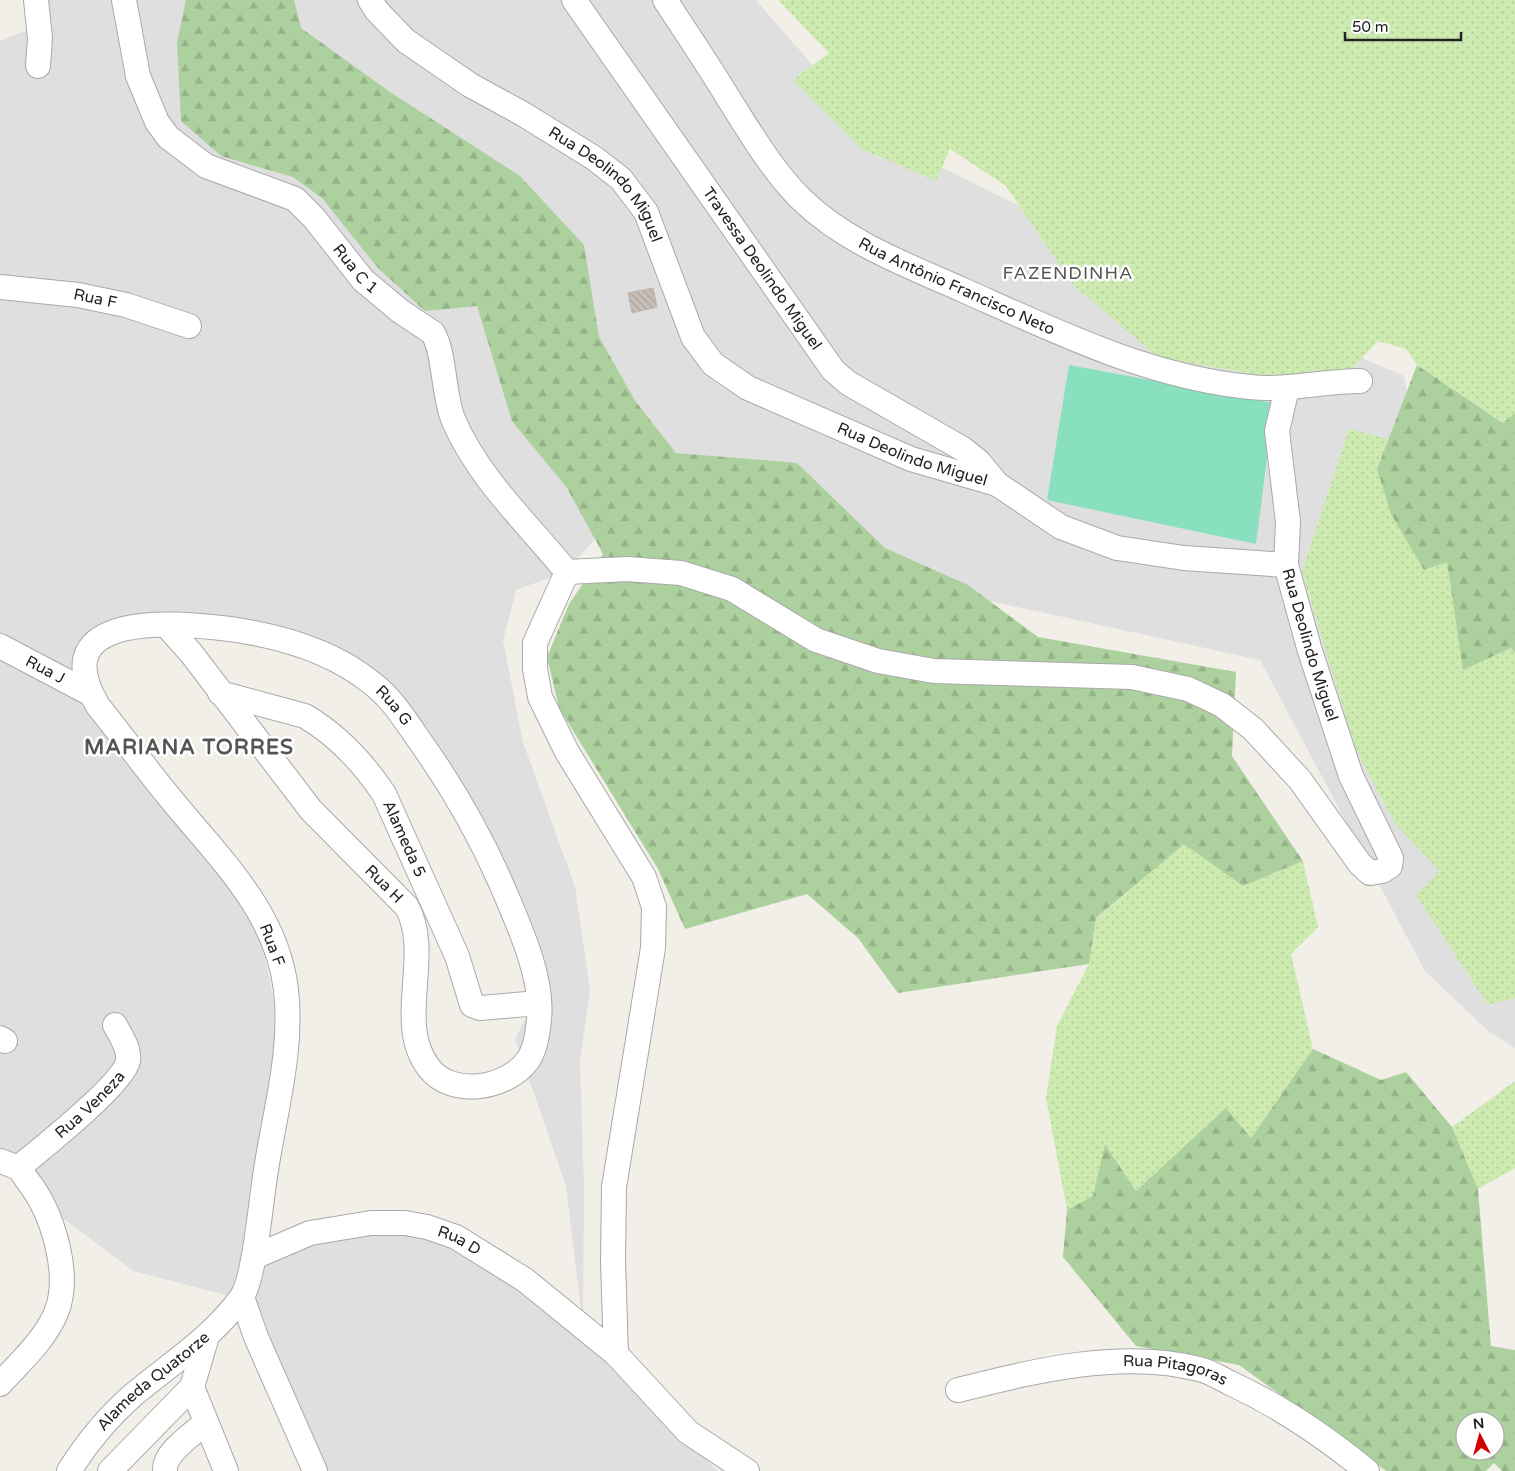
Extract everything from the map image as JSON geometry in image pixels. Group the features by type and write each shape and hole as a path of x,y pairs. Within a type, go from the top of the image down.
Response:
{"street":[{"path":"36,0 40,38 38,66"},
{"name":"Rua C 1","path":"124,0 138,76 157,122 168,137 206,166 294,200 314,218 364,280 400,311 432,333 436,338 452,416 463,440 499,492 567,572"},
{"name":"Rua Deolindo Miguel","path":"370,0 377,11 406,41 470,85 523,114 594,158 622,179 646,212 694,337 713,364 748,388 911,460 998,484 1061,527 1117,548 1184,558 1286,565 1310,651 1351,776 1392,858 1390,866 1382,871 1370,873 1352,854 1340,834 1300,780 1253,729 1222,705 1188,689 1132,677 934,671 878,661 816,640 732,589 681,573 627,569 567,572"},
{"name":"Travessa Deolindo Miguel","path":"574,0 833,370 848,383 963,449 978,461 998,484"},
{"name":"Rua Antônio Francisco Neto","path":"665,0 762,151 801,199 840,231 879,252 1071,338 1148,366 1204,381 1252,388 1287,388 1338,381 1360,381"},
{"name":"Rua F","path":"0,287 78,295 126,305 189,326"},
{"path":"1286,565 1288,522 1278,431 1287,388"},
{"path":"567,572 536,643 534,669 540,697 567,752 644,877 654,907 652,948 614,1187 613,1261 624,1361"},
{"name":"Rua G","path":"89,649 96,639 128,628 166,626 218,628 268,634 315,650 373,684 387,698 442,771 479,834 527,948 539,1003"},
{"name":"Rua H","path":"166,626 191,653 311,810 407,907 415,928 414,1014 417,1049 430,1071 453,1085 474,1086 496,1082 512,1075 528,1059 536,1036 539,1003"},
{"name":"Rua J","path":"0,646 91,694"},
{"name":"Rua F","path":"89,649 84,671 91,694 169,798 249,893 270,933 284,976 287,1012 285,1064 259,1211 254,1257 242,1297"},
{"name":"Alameda 5","path":"220,693 305,716 318,723 368,771 391,810 457,956 472,1005 480,1008 539,1003"},
{"name":"Rua Veneza","path":"9,1165 74,1122 124,1071 128,1054 115,1025"},
{"path":"0,1384 46,1331 57,1311 61,1285 54,1229 38,1193 9,1165"},
{"name":"Rua D","path":"254,1257 318,1231 371,1223 405,1223 427,1226 456,1237 525,1280 624,1361 652,1396 688,1432 747,1471"},
{"path":"242,1297 256,1337 315,1471"},
{"name":"Alameda Quatorze","path":"69,1471 104,1425 131,1397 207,1336 242,1297"},
{"path":"110,1471 192,1388 207,1336"},
{"name":"Rua Pitagoras","path":"958,1390 1012,1377 1089,1364 1143,1361 1200,1369 1268,1400 1341,1450 1367,1471"},
{"path":"192,1388 226,1471"},
{"path":"165,1471 164,1463 169,1456 205,1423"}],"shaded area":[{"path":"33,0 756,0 872,133 1093,242 1404,376 1515,895 1515,1048 1487,1030 1425,971 1260,660 613,519 565,572 516,590 503,641 523,742 575,887 590,989 580,1061 584,1187 583,1328 717,1471 308,1471 238,1298 133,1271 64,1219 0,1156 0,41 49,21","holes":["240,625 373,680 458,803 537,996 515,1039 566,1186 583,1327 486,1257 394,1218 313,1224 252,1243 282,1039 254,905 66,681 97,634"]}],"green space":[{"path":"186,0 294,0 301,28 390,92 520,176 584,245 599,337 636,402 676,453 797,463 885,548 968,585 1038,637 1236,672 1232,756 1303,861 1243,886 1184,844 1096,918 1089,964 898,993 858,938 807,894 685,929 658,869 559,708 547,657 569,604 603,554 567,488 512,421 477,306 425,311 377,267 322,198 293,177 221,156 181,121 177,43"},
{"path":"1515,0 1515,413 1504,423 1417,365 1406,349 1378,341 1351,370 1269,377 1158,357 1073,285 1006,186 950,149 936,181 862,149 793,80 829,53 779,1"},
{"path":"1069,365 1274,403 1256,544 1047,500"},
{"path":"1417,365 1503,423 1515,413 1515,653 1511,648 1463,670 1447,562 1424,570 1391,514 1377,469"},
{"path":"1349,429 1388,439 1377,469 1447,561 1463,670 1511,648 1515,653 1515,998 1488,1005 1416,895 1440,871 1395,824 1355,747 1302,572"},
{"path":"1184,843 1243,886 1303,861 1318,927 1291,954 1313,1049 1251,1138 1226,1109 1136,1191 1106,1145 1093,1196 1067,1210 1046,1098 1057,1026 1089,964 1096,919"},
{"path":"1313,1049 1381,1080 1406,1072 1452,1127 1478,1189 1491,1346 1515,1350 1515,1471 1502,1471 1494,1463 1486,1471 1386,1471 1239,1365 1136,1346 1063,1257 1067,1210 1093,1196 1105,1144 1136,1191 1226,1108 1251,1138"},
{"path":"1515,1081 1515,1168 1478,1189 1452,1127"}],"building":[{"path":"653,288 657,307 632,313 628,293"}],"district":[{"name":"FAZENDINHA","path":"1068,273"},
{"name":"MARIANA TORRES","path":"189,747"}]}
